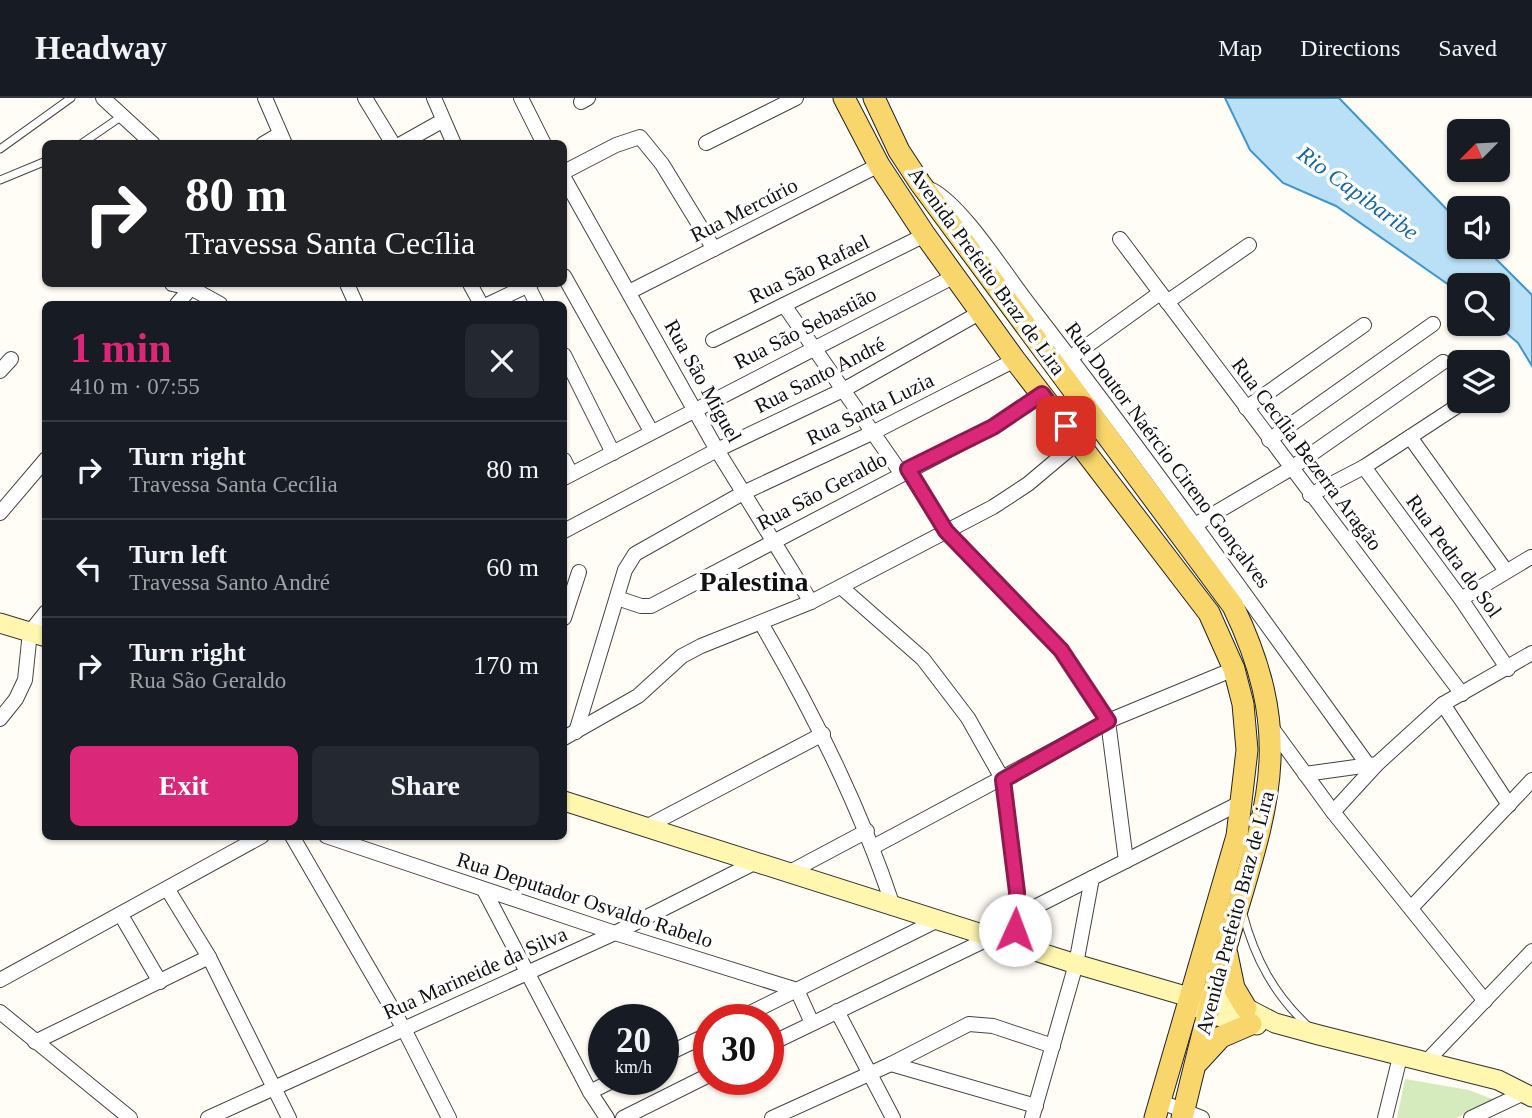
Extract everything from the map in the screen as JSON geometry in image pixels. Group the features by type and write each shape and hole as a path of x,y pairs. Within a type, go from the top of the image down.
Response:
{"main road":[{"name":"Avenida Prefeito Braz de Lira","path":"844,98 879,165 925,235 1015,360 1209,613 1234,668 1243,704 1247,750 1237,836 1156,1114"},
{"name":"Avenida Prefeito Braz de Lira","path":"874,98 899,151 920,183 1188,529 1233,606 1251,643 1264,684 1272,764 1268,800 1192,1069 1189,1116"},
{"path":"1192,1069 1221,1037 1248,1016 1231,977 1226,947"}],"street":[{"path":"103,98 148,140"},
{"path":"265,98 282,139"},
{"path":"365,98 391,140"},
{"path":"434,98 452,140"},
{"path":"521,98 542,140"},
{"path":"706,143 796,98"},
{"path":"408,140 442,121"},
{"path":"567,170 616,145 640,137 662,163 714,249"},
{"name":"Rua Mercúrio","path":"629,292 879,165"},
{"name":"Rua São Miguel","path":"567,183 717,450 811,602"},
{"name":"Rua Doutor Naércio Cireno Gonçalves","path":"920,183 938,193 956,211 1070,358 1188,529 1372,765"},
{"name":"Rua São Rafael","path":"713,340 925,235"},
{"name":"Rua Cecília Bezerra Aragão","path":"1120,239 1290,469 1462,694"},
{"path":"1070,358 1249,245"},
{"name":"Rua São Sebastião","path":"567,476 693,408 955,276"},
{"path":"567,280 651,431"},
{"path":"186,287 215,301"},
{"path":"495,301 522,287"},
{"path":"180,301 191,288"},
{"path":"784,305 946,531 1061,650 1108,721 1126,861"},
{"name":"Rua Santo André","path":"567,529 717,450 845,389 981,312"},
{"path":"1269,440 1433,324"},
{"path":"1246,408 1364,325"},
{"path":"0,371 11,359"},
{"name":"Rua Santa Luzia","path":"570,735 625,570 635,554 743,493 874,432 1015,360"},
{"path":"567,361 613,453"},
{"path":"1188,529 1290,469 1444,362"},
{"name":"Rua São Geraldo","path":"617,598 641,606 651,606 904,471 993,427 1042,394"},
{"path":"1310,495 1364,467 1447,413"},
{"path":"1410,437 1506,571"},
{"path":"570,735 638,696 682,656 726,635 761,624 811,602 1011,497 1078,442"},
{"path":"0,513 42,465"},
{"name":"Rua Pedra do Sol","path":"1364,467 1461,599 1508,670"},
{"path":"1461,599 1531,558"},
{"path":"567,609 579,572"},
{"path":"841,587 923,659 968,718 1003,780 1017,916 1014,944"},
{"path":"0,623 38,635 25,680 16,699 0,719"},
{"path":"761,624 823,734 867,831 893,906"},
{"path":"1333,812 1372,765 1443,704 1508,670 1532,653"},
{"path":"873,847 1003,780 1108,721 1234,668"},
{"path":"0,698 16,699"},
{"path":"1443,704 1509,805"},
{"path":"1270,726 1333,812 1485,1001"},
{"path":"646,827 823,734"},
{"path":"1305,774 1372,765"},
{"path":"1411,908 1532,779"},
{"path":"567,802 1076,964 1189,997 1210,1006 1497,1080 1529,1095"},
{"path":"784,1037 992,937 1017,916 1242,802"},
{"path":"788,873 867,831"},
{"path":"0,980 255,840"},
{"path":"294,840 404,1029 449,1118"},
{"name":"Rua Deputador Osvaldo Rabelo","path":"338,840 615,933 797,990"},
{"name":"Rua Marineide da Silva","path":"208,1118 615,933 756,862"},
{"path":"891,1064 1034,1112 1076,964 1092,878"},
{"path":"168,890 209,957 289,1118"},
{"path":"484,890 588,1088"},
{"path":"121,915 160,982"},
{"path":"769,1004 938,920"},
{"path":"1425,1063 1532,951"},
{"path":"35,1042 209,957"},
{"path":"797,990 812,1023"},
{"path":"837,1011 893,1118"},
{"path":"0,1012 130,1118"},
{"path":"772,1118 891,1064 969,1024 993,1026 1053,1046"},
{"path":"1385,1118 1400,1057"},
{"path":"624,1118 693,1083"},
{"path":"592,1095 607,1118"},
{"path":"1471,1118 1529,1095"},
{"path":"1156,1114 1189,1116"}],"lane":[{"path":"0,149 71,98"},
{"path":"87,140 122,117"},
{"path":"0,180 42,163"},
{"path":"1239,902 1261,968 1285,1001 1319,1035"}],"green space":[{"path":"1405,1079 1469,1090 1495,1100 1456,1118 1397,1118"}],"water":[{"name":"Rio Capibaribe","path":"1225,98 1339,98 1447,210 1447,259 1496,259 1510,273 1447,273 1447,284 1336,206 1283,183 1250,150"},
{"path":"1510,273 1532,295 1532,366 1518,343 1510,336"}],"district":[{"name":"Palestina","path":"754,581"}],"route":[{"path":"1015,930 1017,892 1003,780 1108,721 1061,650 946,531 908,469 993,427 1042,394 1066,426"}]}
